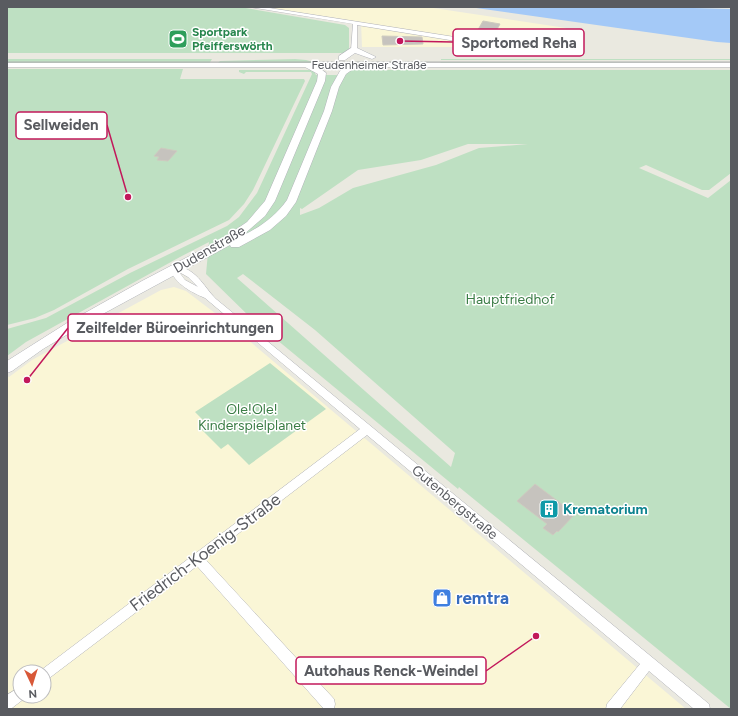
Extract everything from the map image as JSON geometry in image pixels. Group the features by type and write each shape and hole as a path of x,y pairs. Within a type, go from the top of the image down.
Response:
{"main road":[{"path":"342,58 354,50 372,58"},
{"name":"Feudenheimer Straße","path":"7,58 731,57"},
{"path":"215,65 215,61 228,58"},
{"path":"308,58 324,65 329,72 335,87"},
{"path":"426,65 437,62 438,60 435,58"},
{"name":"Feudenheimer Straße","path":"7,65 731,65"},
{"name":"Dudenstraße","path":"178,272 243,231 263,212 270,201 322,76 322,73 315,69 295,65"},
{"name":"Dudenstraße","path":"7,368 33,348 57,335 266,228 282,214 292,200 328,111 335,87 343,73 354,65"}],"street":[{"path":"253,7 493,45 558,44"},
{"path":"354,50 354,26 356,23"},
{"name":"Gutenbergstraße","path":"178,272 194,278 206,295"},
{"name":"Gutenbergstraße","path":"178,272 184,283 206,295 704,709"},
{"name":"Friedrich-Koenig-Straße","path":"52,669 367,429"},
{"path":"197,558 329,704"},
{"path":"612,709 648,663"}],"shaded area":[{"path":"263,7 427,7 566,28 557,47 362,47 361,22"},
{"path":"174,287 186,291 228,323 686,709 7,709 7,376 9,377 32,360 161,290"}],"green space":[{"name":"Sportpark Pfeifferswörth","path":"7,7 240,7 345,25 349,28 349,49 344,53 7,53"},
{"path":"7,59 212,59 209,64 7,64"},
{"path":"295,59 317,63 218,63 220,61"},
{"path":"731,59 731,60 441,60"},
{"path":"441,62 731,62 440,63"},
{"path":"7,69 183,69 180,79 304,79 305,81 253,190 244,204 229,220 128,269 54,310 35,318 7,325"},
{"name":"Hauptfriedhof","path":"239,70 311,70 314,71 316,75 346,75 349,70 731,70 731,173 709,190 702,190 646,165 639,168 708,198 731,180 731,709 459,487 458,489 254,321 206,274 209,242 26,342 7,356 7,329 46,318 130,273 227,226 239,217 257,193 312,74 311,72 246,72 244,74 239,72","holes":["468,144 528,144 479,148 436,165 353,188 319,208 300,215 300,208 302,209 358,170 421,160","243,274 315,330 455,453 451,467 237,278"]},
{"name":"Ole!Ole! Kinderspielplanet","path":"270,363 326,409 249,465 228,444 221,449 200,428 207,424 195,412"}],"water":[{"path":"469,7 656,7 731,9 731,43 717,42"}],"building":[{"path":"483,21 500,24 492,38 475,35"},
{"path":"382,36 422,37 423,44 383,45"},
{"path":"161,148 177,151 168,161 157,160 159,157 154,156"},
{"name":"Krematorium","path":"535,484 575,514 558,532 557,531 553,535 543,528 547,524 517,501"}],"tram line":[{"path":"7,62 731,62"}],"place":[{"name":"Sportpark Pfeifferswörth","path":"178,39"},
{"name":"Sportomed Reha","path":"400,41"},
{"name":"Sellweiden","path":"128,197"},
{"name":"Zeilfelder Büroeinrichtungen","path":"27,380"},
{"name":"Krematorium","path":"549,509"},
{"name":"remtra","path":"442,598"},
{"name":"Autohaus Renck-Weindel","path":"536,636"}]}
